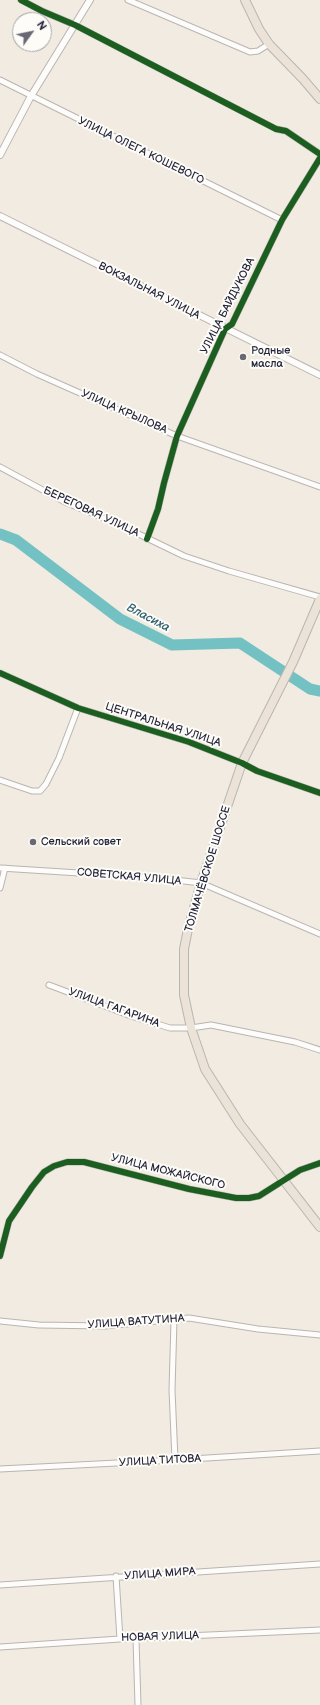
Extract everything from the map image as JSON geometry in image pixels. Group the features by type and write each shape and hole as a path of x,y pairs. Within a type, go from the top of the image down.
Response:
{"main road":[{"path":"245,0 259,29 269,44 303,78 320,99"},
{"name":"ТОЛМАЧЁВСКОЕ ШОССЕ","path":"320,598 293,662 242,763 201,883 184,949 184,995 191,1028 205,1069 240,1124 320,1227"}],"street":[{"path":"21,0 75,25 276,129 286,132 320,154"},
{"path":"0,155 31,96 90,0"},
{"path":"128,0 250,52 258,51 269,44"},
{"name":"УЛИЦА ОЛЕГА КОШЕВОГО","path":"0,80 282,220"},
{"name":"УЛИЦА БАЙДУКОВА","path":"147,539 158,509 177,436 225,329 232,324 282,220 320,158"},
{"name":"ВОКЗАЛЬНАЯ УЛИЦА","path":"0,216 320,376"},
{"name":"УЛИЦА КРЫЛОВА","path":"0,355 37,374 177,436 320,487"},
{"name":"БЕРЕГОВАЯ УЛИЦА","path":"0,467 65,502 184,556 229,572 320,598"},
{"name":"ЦЕНТРАЛЬНАЯ УЛИЦА","path":"0,673 78,708 189,742 242,763 257,771 320,793"},
{"path":"0,780 32,791 40,791 46,784 59,758 78,708"},
{"path":"0,888 2,868"},
{"name":"СОВЕТСКАЯ УЛИЦА","path":"2,868 151,878 201,883 320,934"},
{"name":"УЛИЦА ГАГАРИНА","path":"49,985 137,1018 170,1028 191,1028 211,1025 295,1042 320,1050"},
{"path":"319,1163 320,1156"},
{"name":"УЛИЦА МОЖАЙСКОГО","path":"0,1256 9,1221 32,1187 44,1172 54,1166 67,1162 84,1162 189,1189 236,1198 258,1196 300,1170 319,1163"},
{"name":"УЛИЦА ВАТУТИНА","path":"0,1321 39,1325 105,1326 189,1318 258,1329 320,1334"},
{"path":"174,1320 172,1390 175,1460"},
{"name":"УЛИЦА ТИТОВА","path":"0,1469 320,1451"},
{"name":"УЛИЦА МИРА","path":"0,1585 116,1576 320,1564"},
{"path":"116,1576 120,1639"},
{"name":"НОВАЯ УЛИЦА","path":"0,1647 120,1639 320,1630"},
{"path":"136,1639 138,1705"}],"waterway":[{"name":"Власиха","path":"0,534 16,540 120,619 172,645 240,643 310,689 320,691"}],"cycle path":[{"path":"21,0 75,25 276,129 286,131 320,154"},
{"path":"147,539 158,509 177,436 225,329 232,324 282,220 320,158"},
{"path":"0,673 78,708 189,742 242,763 257,771 320,793"},
{"path":"0,1256 9,1221 32,1187 44,1172 54,1166 67,1162 84,1162 189,1189 236,1198 259,1196 300,1170 320,1163"}],"place":[{"name":"Родные масла","path":"243,357"},
{"name":"Сельский совет","path":"33,842"}]}
